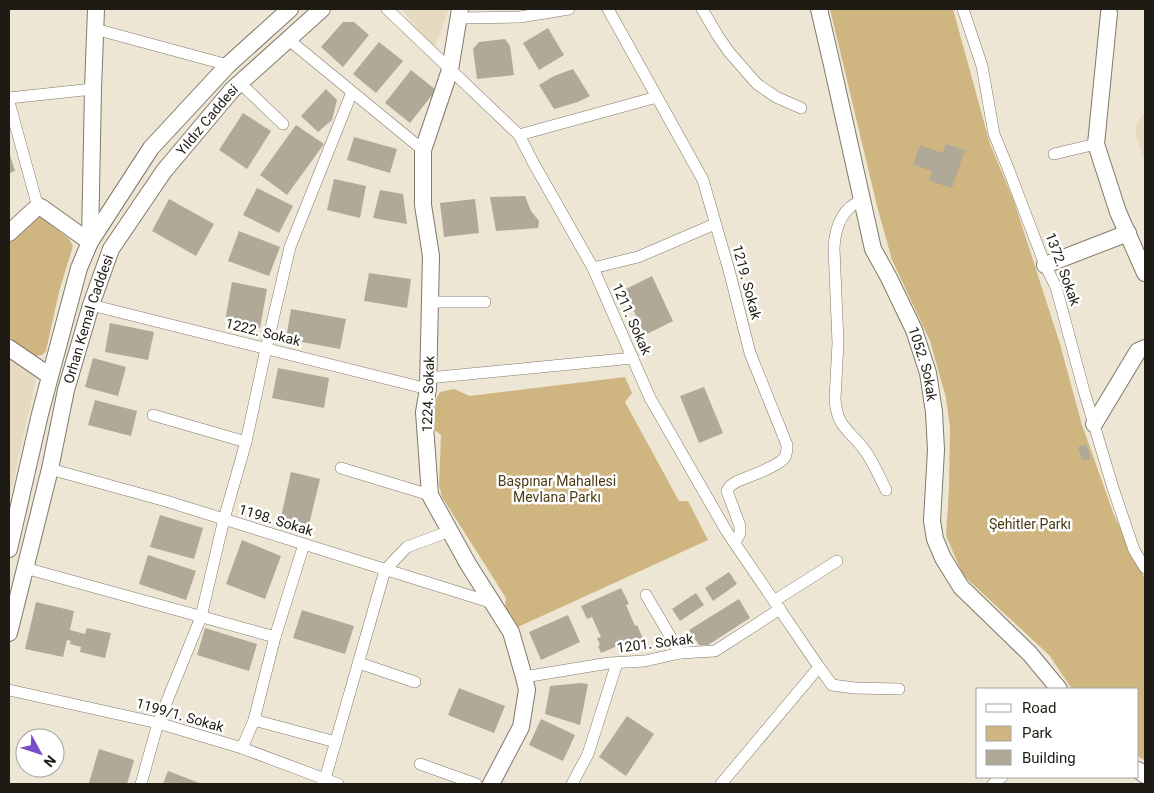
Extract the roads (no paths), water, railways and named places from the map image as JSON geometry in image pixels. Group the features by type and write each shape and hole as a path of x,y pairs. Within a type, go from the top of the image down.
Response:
{"street":[{"path":"90,242 96,9"},
{"name":"Yıldız Caddesi","path":"111,249 164,171 232,90 322,9"},
{"name":"1211. Sokak","path":"387,9 519,135 593,268 650,398 727,532 819,667 832,684 855,688 899,688"},
{"path":"459,13 520,17 569,9"},
{"name":"1219. Sokak","path":"608,9 703,180 750,353 787,445 785,458 778,464 736,482 727,491 740,526 740,533 735,543"},
{"path":"702,9 724,44 753,80 766,92 801,108"},
{"name":"1052. Sokak","path":"819,9 873,249 890,278 914,330 928,373 934,412 936,450 932,521 935,539 943,558 961,587 1030,654 1058,688"},
{"name":"1372. Sokak","path":"963,9 982,66 994,134 1056,287 1113,488 1134,550 1145,568"},
{"name":"Yıldız Caddesi","path":"90,242 151,148 228,65 284,10"},
{"name":"1224. Sokak","path":"459,13 450,70 423,150 423,205 431,256 428,384 424,412 430,495 468,564 511,632 527,690 521,728 491,784"},
{"path":"1109,13 1096,144 1118,212 1145,273"},
{"path":"95,29 228,65"},
{"path":"289,40 423,150"},
{"path":"240,83 283,124"},
{"path":"9,98 93,89"},
{"path":"141,784 158,722 202,617 224,519 246,442 290,247 352,92"},
{"path":"519,135 657,97"},
{"path":"9,102 36,200 41,207 90,242"},
{"path":"1054,154 1096,144"},
{"path":"862,200 853,204 846,212 838,225 834,240 838,343 835,399 842,423 863,448 876,468 886,490"},
{"path":"9,233 33,211 41,207"},
{"path":"593,268 638,257 716,224"},
{"path":"1046,264 1128,233"},
{"name":"Orhan Kemal Caddesi","path":"9,549 50,376 79,268 90,242 111,249 91,305 66,390 50,469 9,633"},
{"path":"430,302 484,302"},
{"name":"1222. Sokak","path":"91,305 266,349 428,384 632,358"},
{"path":"9,348 50,376"},
{"path":"1094,424 1138,351 1145,348"},
{"path":"153,415 246,442"},
{"path":"341,468 430,495"},
{"name":"1198. Sokak","path":"50,469 166,501 493,604"},
{"path":"324,782 385,570 407,548 450,531"},
{"path":"242,748 254,720 276,637 304,544"},
{"name":"1201. Sokak","path":"524,677 618,663 645,661 680,653 715,651 837,561"},
{"path":"25,568 276,637"},
{"path":"646,595 680,653"},
{"path":"359,663 415,682"},
{"path":"572,784 588,754 618,663"},
{"path":"721,784 819,667"},
{"name":"1199/1. Sokak","path":"9,690 158,722 242,748 324,782 338,784"},
{"path":"254,720 336,742"},
{"path":"420,764 476,784"}],"park label":[{"name":"Başpınar Mahallesi Mevlana Parkı","path":"557,490"},
{"name":"Şehitler Parkı","path":"1030,524"}]}
